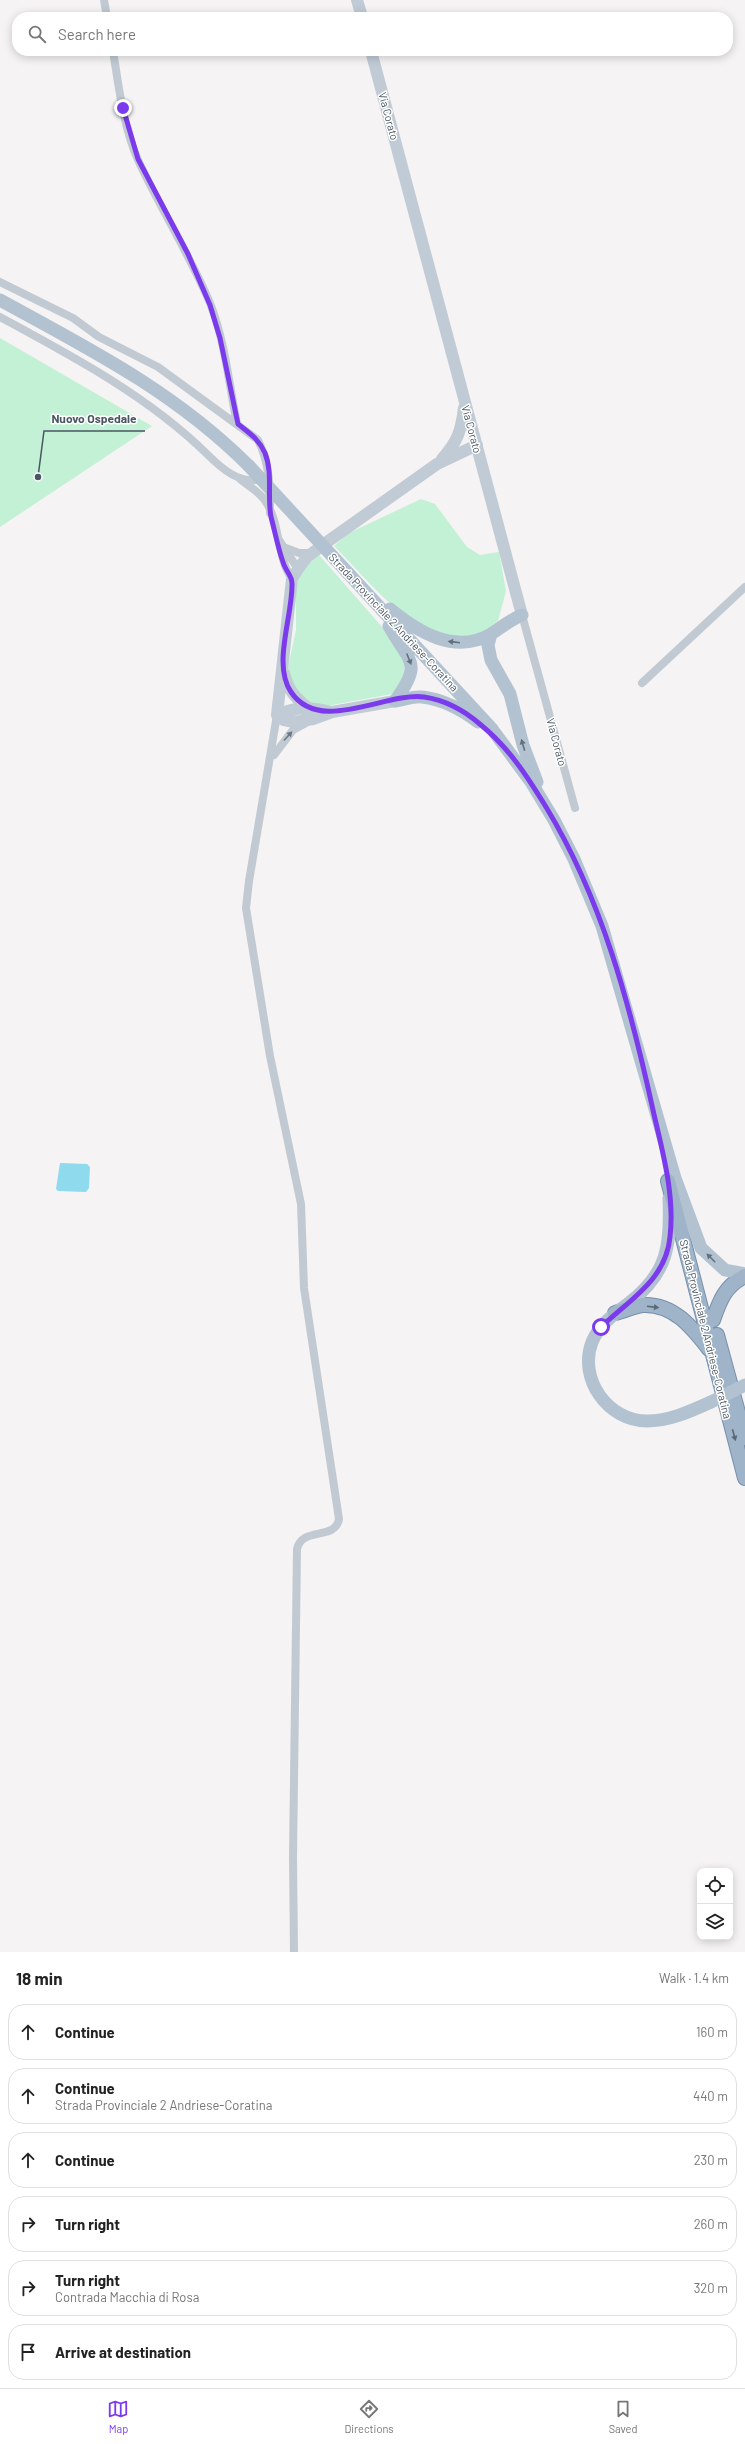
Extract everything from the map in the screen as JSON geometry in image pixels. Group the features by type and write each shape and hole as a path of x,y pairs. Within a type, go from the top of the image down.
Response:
{"highway":[{"name":"Strada Provinciale 2 Andriese-Coratina","path":"672,1179 713,1320 745,1438"},
{"name":"Strada Provinciale 2 Andriese-Coratina","path":"672,1179 712,1354 745,1478"},
{"path":"713,1320 722,1296 727,1288 745,1275"},
{"path":"615,1313 642,1305 662,1308 681,1317 694,1330 712,1354"}],"main road":[{"path":"357,0 361,12"},
{"name":"Via Corato","path":"372,56 522,615"},
{"name":"Strada Provinciale 2 Andriese-Coratina","path":"0,300 140,378 171,398 211,429 249,466 359,584 462,696 505,746 531,782 554,820 574,859 602,926 642,1063 672,1179"},
{"path":"437,464 455,444 461,430 465,403"},
{"path":"455,444 464,441 477,445"},
{"path":"277,715 282,666 295,574 313,553 437,464 477,445"},
{"path":"359,584 398,616 431,636 460,643 474,641 491,634 508,621 522,615"},
{"path":"375,602 412,664 409,680 395,701"},
{"path":"491,634 488,645 491,660 510,694 523,745 554,820"},
{"path":"282,666 287,687 294,697 307,707"},
{"path":"277,715 284,720 294,722 312,720 332,712 422,697 448,704 467,713 505,746"},
{"path":"277,715 291,709 307,707 332,712"},
{"path":"672,1179 701,1248 725,1270 745,1275"},
{"path":"672,1179 670,1237 665,1257 654,1279 640,1294 615,1313 601,1327 592,1343 588,1362 590,1381 601,1399 624,1415 646,1421 672,1418 711,1402 745,1385"}],"street":[{"path":"104,0 106,12"},
{"path":"114,56 123,108 138,159 188,254 210,305 220,338 238,424"},
{"path":"0,282 73,318 99,337 158,367 258,440 266,456 269,470 270,513"},
{"path":"0,317 61,350 172,421 220,467 240,479 264,499 270,513 285,569 295,574"},
{"path":"240,479 262,479 269,470"},
{"path":"277,538 286,548 295,574"},
{"path":"286,548 299,552 313,553"},
{"path":"642,683 745,587"},
{"name":"Via Corato","path":"522,615 575,808"},
{"path":"277,715 271,760 249,881 246,908 270,1056 301,1204 304,1288 339,1520 338,1526 332,1531 305,1537 301,1540 297,1549 293,1857 294,1952"},
{"path":"271,760 279,746 293,730 312,720"}],"green space":[{"path":"0,338 152,426 0,527"},
{"path":"421,499 435,504 467,547 480,555 499,552 506,591 498,621 471,639 448,638 430,632 412,621 377,591 334,546 349,533"},
{"path":"319,555 404,652 405,683 392,694 321,707 309,705 292,690 288,667 296,630 296,586 304,567"}],"water":[{"path":"60,1163 87,1164 90,1167 89,1188 86,1192 58,1191 56,1189"}],"place":[{"name":"Nuovo Ospedale","path":"38,477"}],"route":[{"path":"123,108 129,133 138,159 188,254 210,305 220,338 238,424 258,440 266,456 269,470 270,513 282,560 285,569 292,580 282,666 287,687 294,697 307,707 332,712 422,697 448,704 467,713 505,746 519,764 554,820 591,895 615,966 642,1063 668,1181 670,1221 670,1237 665,1257 654,1279 640,1294 615,1313 601,1327"}]}
